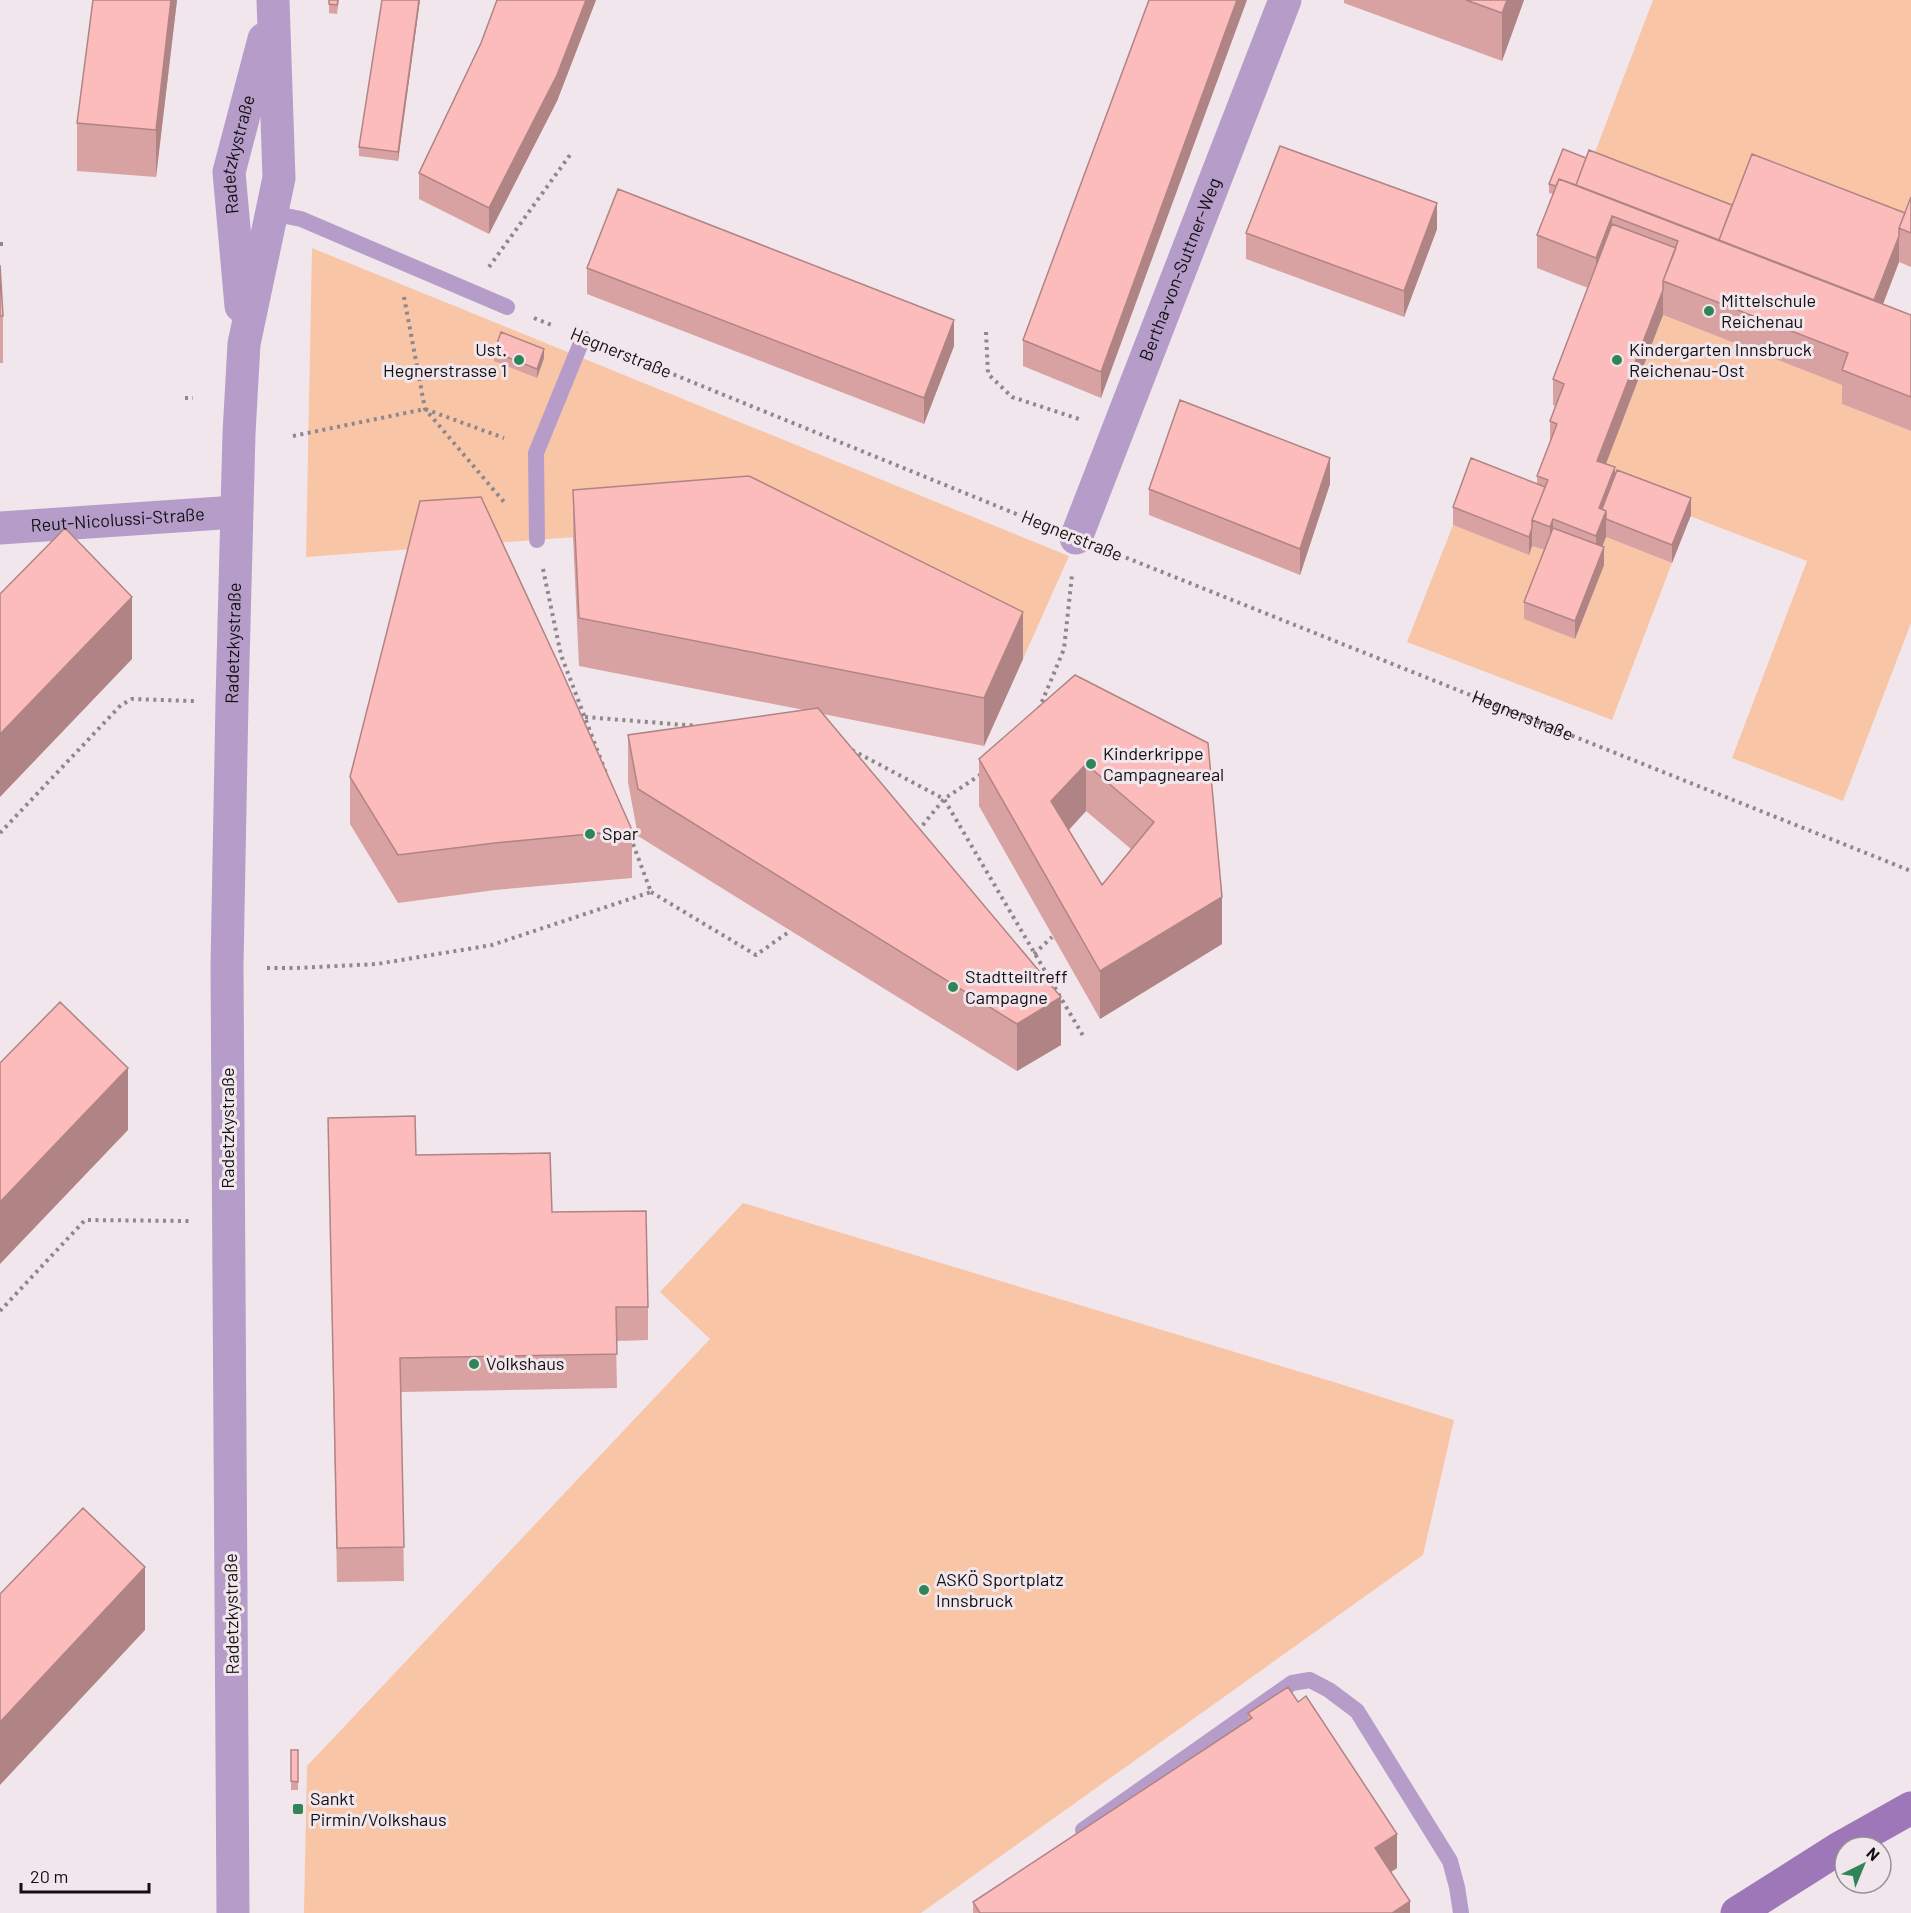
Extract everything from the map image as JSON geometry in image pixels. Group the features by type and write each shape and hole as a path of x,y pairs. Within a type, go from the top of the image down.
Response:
{"main road":[{"path":"1737,1913 1838,1849 1911,1808"}],"street":[{"name":"Bertha-von-Suttner-Weg","path":"1076,538 1285,0"},
{"name":"Radetzkystraße","path":"244,344 230,172 273,2"},
{"name":"Radetzkystraße","path":"233,1913 227,966 236,512 239,410 244,344 279,178 273,2"},
{"path":"232,206 271,213"},
{"name":"Reut-Nicolussi-Straße","path":"0,528 236,512"}],"lane":[{"path":"271,213 301,219 507,307"},
{"path":"537,540 536,453 583,338"},
{"path":"1070,1839 1292,1683 1310,1680 1329,1690 1357,1711 1450,1861 1461,1913"}],"path":[{"path":"471,292 570,155"},
{"path":"397,260 426,409 537,540 561,655 606,774"},
{"name":"Hegnerstraße","path":"507,307 1076,538 1911,871"},
{"path":"986,332 988,374 1012,396 1117,433"},
{"path":"185,398 193,399"},
{"path":"293,436 426,409 504,438"},
{"path":"1038,711 1064,649 1076,538"},
{"path":"0,833 122,705 132,699 170,700"},
{"path":"585,717 700,726"},
{"path":"846,746 944,799 1085,1039"},
{"path":"593,765 602,763"},
{"path":"915,835 944,799 987,770"},
{"path":"627,827 651,892 756,956 790,931"},
{"path":"227,966 291,968 377,964 492,945 651,892"},
{"path":"1034,954 1052,937"},
{"path":"0,1311 85,1220 171,1221"}],"shaded area":[{"path":"1653,0 1911,0 1911,230 1735,224 1589,168"},
{"path":"312,248 1069,556 1023,659 749,524 306,557"},
{"path":"1663,315 1848,387 1842,404 1911,431 1911,623 1843,801 1732,758 1807,561 1617,488 1597,487"},
{"path":"1453,525 1529,554 1532,546 1550,553 1575,639 1603,565 1596,562 1606,537 1672,563 1612,720 1407,642"},
{"name":"ASKÖ Sportplatz Innsbruck","path":"743,1203 1454,1420 1423,1555 921,1913 304,1913 307,1766 710,1339 660,1292"}],"building":[{"path":"93,0 171,0 156,130 77,123"},
{"path":"329,0 338,0 337,5 329,4"},
{"path":"382,0 419,0 398,152 359,147"},
{"path":"497,0 586,0 557,75 489,208 419,173 481,43"},
{"path":"1149,0 1237,0 1101,372 1023,340"},
{"path":"1466,0 1507,0 1502,13"},
{"path":"1280,146 1437,203 1404,291 1246,233"},
{"path":"1563,149 1586,158 1576,185 1559,179 1556,186 1549,184"},
{"path":"1589,150 1732,205 1719,240 1576,185"},
{"path":"1752,154 1905,213 1899,228 1899,236 1874,300 1719,240"},
{"path":"1559,179 1911,315 1911,397 1842,370 1848,353 1663,281 1678,241 1612,216 1596,258 1537,235"},
{"path":"618,189 954,320 924,398 587,268"},
{"path":"1911,197 1911,233 1899,228"},
{"path":"1612,224 1676,248 1663,281 1663,290 1597,461 1615,467 1599,508 1606,511 1596,536 1553,519 1550,527 1532,520 1548,480 1537,476 1557,424 1550,421 1564,384 1553,379"},
{"path":"0,265 3,316 0,316"},
{"path":"501,332 544,349 537,369 494,352"},
{"path":"1180,400 1330,458 1300,549 1149,489"},
{"path":"1471,458 1545,487 1532,520 1529,537 1453,507"},
{"path":"1617,470 1691,498 1672,545 1606,519 1606,511 1602,509"},
{"path":"749,476 1023,612 984,698 579,618 573,490"},
{"path":"481,497 632,830 398,855 350,777 420,501"},
{"path":"65,528 132,597 0,734 0,594"},
{"path":"1553,528 1604,547 1575,621 1524,602"},
{"path":"1075,675 1208,743 1222,897 1100,971 979,759","holes":["1086,764 1154,822 1102,885 1051,801"]},
{"path":"818,708 1061,997 1017,1024 638,789 628,735"},
{"path":"60,1002 128,1068 0,1202 0,1063"},
{"name":"Volkshaus","path":"415,1116 416,1155 550,1153 552,1212 646,1211 648,1307 616,1307 617,1354 400,1358 404,1547 337,1548 328,1118"},
{"path":"83,1508 145,1567 0,1722 0,1594"},
{"path":"1288,1687 1298,1702 1306,1696 1397,1834 1375,1848 1410,1901 1392,1913 980,1913 973,1902 1252,1718 1248,1713"},
{"path":"291,1750 298,1750 298,1782 291,1781"}],"place":[{"name":"Mittelschule Reichenau","path":"1709,311"},
{"name":"Ust. Hegnerstrasse 1","path":"519,360"},
{"name":"Kindergarten Innsbruck Reichenau-Ost","path":"1617,360"},
{"name":"Kinderkrippe Campagneareal","path":"1091,764"},
{"name":"Spar","path":"590,834"},
{"name":"Stadtteiltreff Campagne","path":"953,987"},
{"name":"Volkshaus","path":"474,1364"},
{"name":"ASKÖ Sportplatz Innsbruck","path":"924,1590"},
{"name":"Sankt Pirmin/Volkshaus","path":"298,1809"}]}
